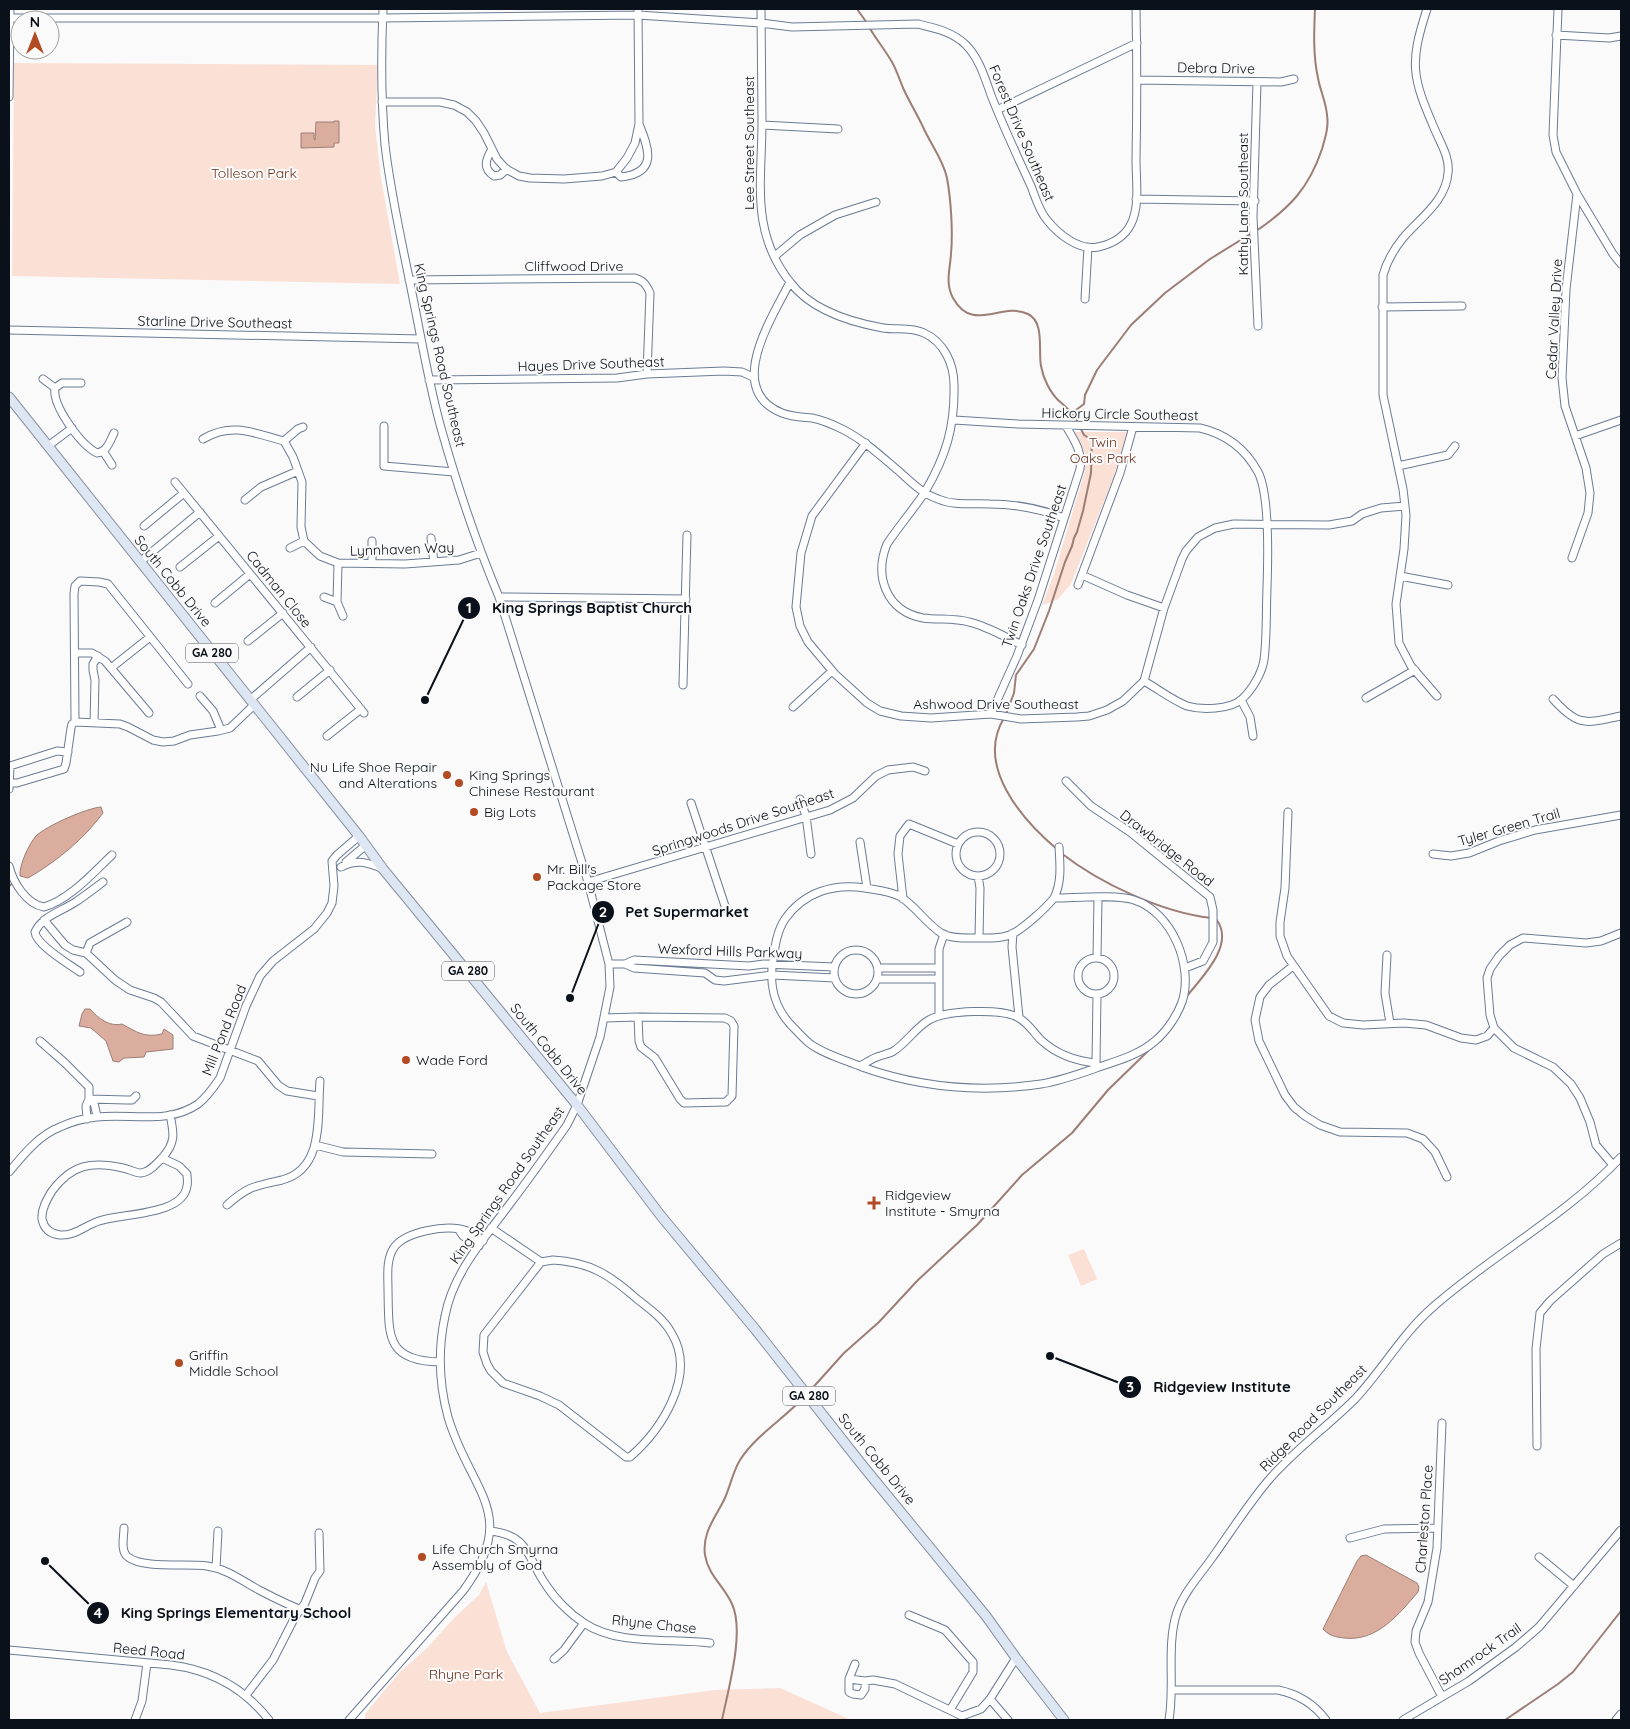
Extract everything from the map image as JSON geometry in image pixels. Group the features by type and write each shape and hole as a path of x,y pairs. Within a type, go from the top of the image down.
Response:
{"main road":[{"name":"South Cobb Drive","path":"9,397 359,836 383,869 577,1105 661,1216 755,1329 863,1466 986,1616 1064,1720"}],"street":[{"path":"9,97 10,9"},
{"name":"King Springs Road Southeast","path":"349,1720 468,1584 486,1552 490,1531 490,1516 448,1418 442,1387 440,1362 443,1327 448,1301 459,1276 491,1228 568,1125 595,1054 610,987 609,964 588,882 499,597 481,553 454,472 429,380 391,185 382,102 383,9"},
{"name":"Lee Street Southeast","path":"761,9 762,125 760,207 766,238 775,256 790,282 811,301 830,312 883,328 923,332 939,344 948,355 954,372 954,420 945,451 924,493 892,536 884,553 881,571 882,581 896,605 909,614 975,624 1022,644"},
{"path":"1085,299 1088,247 1113,243 1125,234 1132,223 1136,199 1138,80 1136,9"},
{"path":"1427,9 1418,37 1414,65 1415,79 1420,97 1448,161 1448,175 1445,189 1438,201 1403,239 1387,262 1383,275 1383,395 1406,515 1404,549 1396,604 1399,643 1415,670 1437,696"},
{"path":"1558,9 1554,144 1556,152 1577,194 1621,264"},
{"path":"382,102 440,102 454,105 467,112 476,121 498,159 507,169 519,176 530,178 592,177 616,172 628,158 635,143 639,124 638,12"},
{"name":"Forest Drive Southeast","path":"9,18 382,18 638,12 792,27 918,24 937,28 953,36 966,46 983,73 997,110 1046,220 1068,240 1088,247"},
{"path":"1556,35 1609,38 1621,36"},
{"path":"997,110 1137,43"},
{"name":"Debra Drive","path":"1138,80 1281,82 1294,78"},
{"name":"Kathy Lane Southeast","path":"1257,82 1255,201 1253,216 1258,326"},
{"path":"616,172 621,177 633,176 645,166 649,156 647,144 639,124"},
{"path":"762,125 838,129"},
{"path":"492,149 486,159 488,172 494,176 500,175 507,169"},
{"name":"Cedar Valley Drive","path":"1572,558 1588,513 1590,493 1586,468 1565,406 1562,378 1566,289 1577,194"},
{"path":"1136,199 1255,201"},
{"path":"775,256 800,235 835,215 876,202"},
{"name":"Cliffwood Drive","path":"409,280 605,278 634,278 642,280 650,293 647,374"},
{"path":"790,282 760,343 753,377 760,398 781,413 827,422 866,443 924,493 947,502 1007,505 1036,510 1064,518"},
{"path":"1382,307 1462,306"},
{"name":"Starline Drive Southeast","path":"9,330 421,338"},
{"name":"Hayes Drive Southeast","path":"429,380 617,378 647,374 742,372 753,377"},
{"path":"43,379 55,388"},
{"path":"81,383 62,383 55,388 54,394 59,409 72,428 97,453 106,448 114,433"},
{"name":"Hickory Circle Southeast","path":"954,420 1066,426 1200,428 1213,431 1228,438 1247,455 1259,474 1264,494 1268,559 1264,661 1258,679 1241,700"},
{"path":"1575,436 1621,420"},
{"path":"384,426 384,466 454,472"},
{"name":"Twin Oaks Drive Southeast","path":"991,714 1022,644 1038,600 1081,462 1079,450 1066,426"},
{"path":"284,441 303,427"},
{"path":"1078,585 1120,473 1133,427"},
{"path":"48,446 72,428"},
{"path":"203,439 213,433 234,428 284,441 293,457 302,482 301,527 304,541 290,548"},
{"name":"Ashwood Drive Southeast","path":"866,443 812,516 801,553 796,607 800,626 808,642 832,671 867,703 880,711 901,716 931,718 991,714 1021,719 1089,716 1115,706 1144,681"},
{"path":"1398,466 1448,455 1455,446"},
{"path":"103,451 112,465"},
{"path":"246,500 261,488 298,471"},
{"name":"Cadman Close","path":"175,482 362,711 327,736"},
{"path":"144,526 184,493"},
{"path":"1253,736 1250,717 1241,700 1215,708 1196,708 1178,702 1144,681 1164,608 1186,551 1198,537 1224,525 1266,523 1330,525 1352,521 1370,511 1381,508 1405,506"},
{"path":"140,562 200,512"},
{"path":"684,685 687,535"},
{"path":"180,567 219,536"},
{"path":"431,538 434,562"},
{"name":"Lynnhaven Way","path":"304,541 320,556 338,563 434,562 459,560 481,553"},
{"path":"372,542 372,563"},
{"path":"338,563 337,602 343,616"},
{"path":"215,603 250,574"},
{"path":"1082,575 1127,595 1164,608"},
{"path":"1400,576 1448,585"},
{"path":"9,783 17,783 62,770 65,767 71,728 75,722 74,594 75,586 80,581 108,584 188,684"},
{"path":"324,597 337,602"},
{"path":"499,597 686,599"},
{"path":"248,641 283,613"},
{"path":"111,668 150,637"},
{"path":"75,722 120,724 153,740 163,742 221,730 234,725 252,702 311,647"},
{"path":"75,653 92,653 98,656 111,668 149,713"},
{"path":"94,723 95,680 92,670 98,656"},
{"path":"298,697 330,670"},
{"path":"1366,698 1415,670"},
{"path":"793,707 832,671"},
{"path":"200,696 213,711 221,730"},
{"path":"1553,699 1565,712 1576,720 1589,723 1621,716"},
{"path":"9,789 10,766 57,751 68,752"},
{"name":"Springwoods Drive Southeast","path":"588,882 830,810 853,798 876,776 888,770 913,768 925,771"},
{"name":"Drawbridge Road","path":"1066,781 1092,806 1130,832 1210,898 1213,910 1213,942 1203,961 1185,968"},
{"path":"800,799 806,816 811,854"},
{"path":"692,802 726,908"},
{"path":"1288,812 1285,888 1280,936 1286,956 1329,1016 1343,1023 1362,1025 1390,1023 1426,1025 1461,1038 1476,1040 1487,1036 1494,1028"},
{"name":"Tyler Green Trail","path":"1434,854 1451,856 1469,853 1535,830 1600,817 1621,815"},
{"path":"903,899 898,854 900,836 909,824 958,844"},
{"path":"982,832 989,835 998,845 1000,858 992,871 978,876 971,875 959,866 956,859 956,851 958,844 968,834 982,832"},
{"name":"Mill Pond Road","path":"9,1172 31,1147 49,1132 59,1127 97,1116 151,1117 177,1114 198,1104 220,1078 249,998 260,976 277,958 314,928 327,913 332,903 334,886 332,861 336,855 359,836"},
{"path":"860,842 867,888"},
{"path":"341,867 366,845"},
{"path":"1054,898 1132,899 1148,906 1169,928 1185,968 1181,1003 1165,1032 1152,1044 1139,1052 1043,1084 1003,1088 962,1088 906,1081 860,1066 810,1044 781,1013 772,990 772,964 777,938 785,919 802,902 822,890 836,886 881,890 899,896 944,934 954,937 998,938 1013,933 1054,898 1060,880 1059,847"},
{"path":"9,866 12,877 23,894 34,903 44,907 60,899 81,884 112,855"},
{"path":"333,869 350,862 362,861 383,869"},
{"path":"978,876 980,888 979,938"},
{"path":"80,972 36,938 36,929 44,920 76,902 103,882"},
{"path":"1097,957 1098,898"},
{"path":"44,920 65,945 73,950 86,953 122,985 161,1002 193,1036 258,1061 278,1085 287,1091 318,1096"},
{"path":"86,953 90,943 127,922"},
{"path":"1013,933 1012,947 1019,1017 1042,1041 1054,1050 1071,1058 1098,1065"},
{"path":"1613,1165 1596,1145 1587,1114 1571,1084 1554,1067 1514,1048 1494,1028 1490,1015 1487,978 1490,969 1499,956 1510,945 1523,938 1586,943 1601,941 1621,933"},
{"path":"939,1015 939,949 944,934"},
{"path":"853,950 862,950 870,954 876,960 879,968 878,979 874,986 860,994 852,994 845,991 835,978 834,967 838,959 844,953 853,950"},
{"path":"1387,955 1385,993 1390,1023"},
{"path":"1097,957 1104,959 1110,964 1114,970 1115,978 1109,989 1097,994 1083,989 1079,983 1078,976 1079,968 1084,962 1090,958 1097,957"},
{"name":"Wexford Hills Parkway","path":"609,964 625,964 634,960 749,966 772,964 834,967"},
{"path":"676,962 676,971"},
{"name":"Wexford Hills Parkway","path":"625,964 634,968 705,973 716,980 724,981 772,975 835,978"},
{"path":"1293,966 1269,985 1260,997 1255,1020 1259,1041 1284,1095 1305,1116 1320,1125 1340,1132 1407,1133 1423,1139 1435,1152 1447,1177"},
{"path":"879,968 939,968"},
{"path":"878,979 939,979"},
{"path":"1097,994 1098,1065"},
{"path":"860,1066 876,1057 891,1052 909,1039 928,1021 939,1015 968,1011 1019,1017"},
{"path":"604,1018 638,1017 725,1018 731,1021 734,1026 734,1046 732,1096 730,1100 726,1102 684,1102 680,1099 656,1058 641,1046 638,1036 638,1017"},
{"path":"40,1041 88,1087 87,1119"},
{"path":"227,1205 245,1190 296,1174 308,1162 315,1145 320,1081"},
{"path":"89,1099 132,1100 136,1096"},
{"path":"89,1099 94,1103 97,1116"},
{"path":"162,1158 179,1166 187,1174 187,1187 181,1198 171,1205 98,1221 67,1235 53,1234 44,1226 42,1216 47,1199 64,1178 80,1168 90,1164 112,1166 138,1173 148,1172 170,1149 174,1133 170,1115"},
{"path":"315,1145 343,1152 432,1154"},
{"name":"Ridge Road Southeast","path":"1169,1720 1173,1636 1175,1618 1180,1605 1267,1482 1354,1399 1424,1315 1447,1295 1573,1200 1621,1157"},
{"path":"440,1362 418,1361 408,1357 399,1350 392,1340 389,1324 389,1260 395,1246 409,1236 442,1228 466,1230 481,1243"},
{"path":"491,1228 541,1262 570,1261 596,1269 608,1276 660,1318 676,1340 680,1364 674,1399 664,1417 630,1457 626,1457 604,1441 559,1404 542,1396 503,1383 487,1364 483,1352 484,1335 541,1262"},
{"path":"1537,1446 1536,1349 1540,1313 1550,1301 1604,1254 1621,1243"},
{"name":"Charleston Place","path":"1442,1423 1437,1548 1428,1602 1416,1631 1414,1642 1443,1696"},
{"path":"124,1528 123,1548 128,1557 155,1564 216,1568 231,1573 260,1590 314,1615"},
{"path":"1350,1538 1384,1530 1438,1528"},
{"name":"Shamrock Trail","path":"1403,1720 1469,1681 1516,1647 1539,1627 1621,1530"},
{"path":"216,1568 218,1531"},
{"name":"Rhyne Chase","path":"490,1531 512,1536 521,1542 546,1585 557,1599 584,1623 608,1634 626,1637 710,1643"},
{"path":"246,1695 273,1660 320,1571 319,1533"},
{"path":"1539,1556 1574,1586"},
{"path":"909,1616 945,1630 973,1662 973,1672 950,1710"},
{"path":"554,1659 564,1650 584,1623"},
{"name":"Reed Road","path":"9,1650 178,1666 206,1673 228,1683 246,1695 269,1720"},
{"path":"849,1679 873,1680 895,1684 950,1710 961,1718 981,1709 1016,1658"},
{"path":"135,1720 142,1701 147,1663"},
{"path":"855,1664 849,1679 849,1692 858,1695 863,1693 865,1681"},
{"path":"1171,1690 1278,1690 1292,1693 1304,1700 1326,1720"},
{"path":"990,1698 1008,1720"},
{"path":"1616,1720 1621,1714"}],"green space":[{"name":"Tolleson Park","path":"14,63 378,65 375,126 381,178 400,284 12,276"},
{"name":"Twin Oaks Park","path":"1075,432 1127,432 1114,476 1071,584 1057,600 1042,605 1054,574 1085,471 1085,453"},
{"path":"1084,1249 1097,1279 1081,1286 1068,1255"},
{"name":"Rhyne Park","path":"486,1582 507,1652 540,1713 715,1690 780,1688 851,1720 365,1720 365,1714 400,1672 428,1647 455,1617 479,1595"}],"shaded area":[{"path":"339,121 339,143 334,143 334,147 301,148 301,133 314,133 315,140 316,122"},
{"path":"101,807 103,813 69,849 49,865 28,878 20,876 25,855 36,836 48,827 67,818"},
{"path":"85,1009 90,1009 108,1023 122,1024 145,1035 162,1034 164,1029 173,1035 173,1049 146,1052 144,1057 124,1058 119,1062 113,1061 106,1041 91,1028 79,1026"},
{"path":"1366,1555 1417,1583 1419,1587 1418,1592 1386,1625 1367,1636 1341,1638 1330,1635 1323,1629 1357,1561 1361,1556"}],"waterway":[{"path":"857,9 867,23"},
{"path":"1256,231 1279,214 1297,196 1311,175 1322,149 1327,119 1315,61 1315,9"},
{"path":"869,27 892,62 906,95 945,171 950,196 952,226 949,287 953,298 969,314 988,315 1018,311 1028,314 1033,318 1039,330 1040,360 1045,380 1055,397 1072,412 1078,422"},
{"path":"1072,413 1084,404 1085,395 1097,370 1131,325 1165,293 1210,259 1252,233"},
{"path":"1006,714 1014,693 1016,675 1034,649 1083,511 1091,473 1092,440 1084,435 1080,427"},
{"path":"1004,718 997,736 995,755 999,773 1017,808 1044,838 1058,850"},
{"path":"1061,853 1094,875 1132,895 1172,910 1211,918"},
{"path":"9,886 13,883"},
{"path":"1187,996 1208,970 1220,949 1221,929 1216,919"},
{"path":"808,1393 844,1353 879,1322 917,1281 978,1224 1022,1175 1072,1133 1108,1090 1148,1051"},
{"path":"722,1720 734,1661 737,1630 736,1616 732,1604 709,1569 705,1555 705,1540 740,1460 763,1434 805,1396"},
{"path":"1505,1720 1573,1672 1621,1611"}],"place":[{"name":"King Springs Baptist Church","path":"425,700"},
{"name":"Nu Life Shoe Repair and Alterations","path":"447,775"},
{"name":"King Springs Chinese Restaurant","path":"459,783"},
{"name":"Big Lots","path":"474,812"},
{"name":"Mr. Bill's Package Store","path":"537,877"},
{"name":"Pet Supermarket","path":"570,998"},
{"name":"Wade Ford","path":"406,1060"},
{"name":"Ridgeview Institute - Smyrna","path":"874,1203"},
{"name":"Ridgeview Institute","path":"1050,1356"},
{"name":"Griffin Middle School","path":"179,1363"},
{"name":"Life Church Smyrna Assembly of God","path":"422,1557"},
{"name":"King Springs Elementary School","path":"45,1561"}]}
